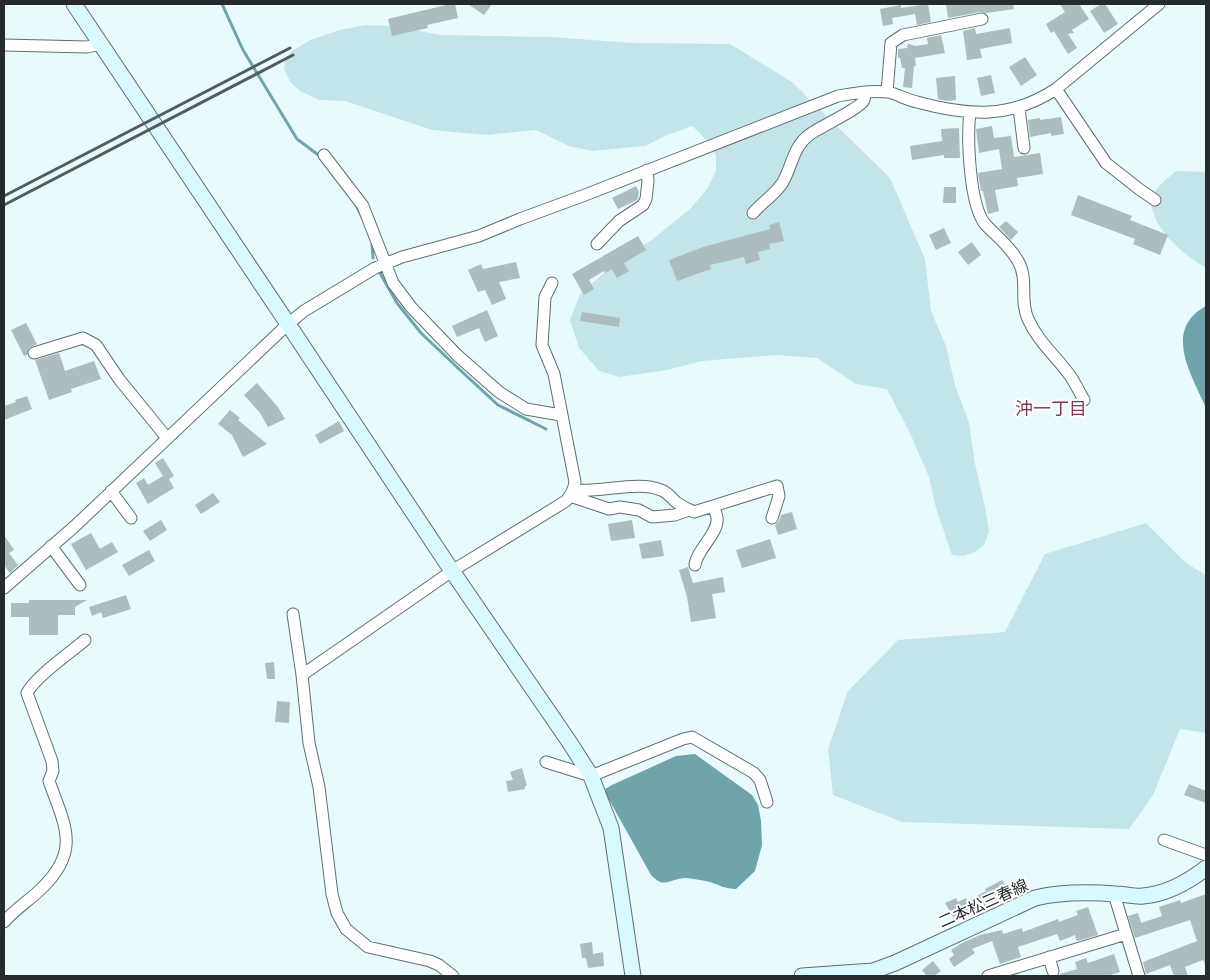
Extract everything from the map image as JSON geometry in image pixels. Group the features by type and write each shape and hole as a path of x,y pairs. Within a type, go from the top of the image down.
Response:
{"street":[{"path":"74,4 591,776 611,828 634,976"},
{"path":"4,588 111,492 288,324 304,311 363,274 402,257 479,236 838,96 865,92 888,92 916,102 954,111 985,113 1019,108 1042,99 1056,89 1159,4"},
{"path":"888,92 890,43 903,34 982,19"},
{"path":"4,45 87,47 101,44"},
{"path":"1056,89 1106,163 1155,200"},
{"path":"753,213 775,193 782,183 795,152 806,137 858,107 864,100 865,92"},
{"path":"1019,108 1024,148"},
{"path":"970,112 968,129 972,178 977,203 984,222 1018,260 1024,275 1023,303 1034,333 1071,377 1084,400"},
{"path":"324,155 363,206 393,283 411,307 457,355 492,386 526,408 560,415"},
{"path":"597,244 619,221 643,205 646,199 647,170"},
{"path":"302,675 452,571 566,501 572,493 575,482 560,415 554,374 542,345 545,297 552,283"},
{"path":"34,353 83,338 96,345 119,379 168,438"},
{"path":"572,493 634,486 648,487 661,490 694,512 777,486 779,496 772,518"},
{"path":"111,492 131,518"},
{"path":"572,493 609,508 620,507 640,510 652,516 675,515 689,510"},
{"path":"695,565 698,554 716,527 718,519 713,506"},
{"path":"51,546 80,585"},
{"path":"293,614 309,743 319,788 333,903 340,921 346,929 368,947 430,961 440,965 453,976"},
{"path":"4,922 42,888 59,868 63,861 66,840 66,827 49,781 53,771 52,761 27,693 41,676 85,640"},
{"path":"546,762 591,776 692,737 754,773 760,780 767,802"},
{"path":"1164,840 1206,855"},
{"name":"二本松三春線","path":"804,976 880,972 895,963 1035,898 1052,894 1143,896 1161,893 1190,881 1206,868"},
{"path":"1114,894 1139,976"},
{"path":"988,976 1126,934"},
{"path":"1049,957 1053,971"}],"shaded area":[{"path":"365,25 391,26 441,35 551,37 634,43 730,44 792,82 890,178 925,259 931,311 946,346 955,385 969,423 975,464 989,531 984,545 975,552 963,556 952,555 936,508 929,477 910,433 887,389 856,384 817,358 777,355 702,361 667,370 620,377 599,371 579,348 570,320 580,294 613,265 653,239 690,209 707,189 716,171 716,155 702,135 692,126 645,146 592,151 569,146 536,130 486,135 432,130 345,101 319,100 300,91 291,83 284,69 285,60 291,52 310,40 340,30"},
{"path":"1176,171 1206,172 1206,268 1182,251 1168,237 1152,210 1151,196"},
{"path":"1206,306 1206,408 1188,368 1183,340 1185,327 1193,316"},
{"path":"1146,523 1186,563 1206,575 1206,733 1180,729 1153,795 1129,829 902,822 833,795 828,749 848,691 898,640 1005,632 1045,554"},
{"path":"695,754 752,795 758,805 762,845 755,871 736,889 725,888 707,881 686,878 664,883 660,882 651,875 607,796 605,789 612,785 676,756"}],"building":[{"path":"455,4 458,18 427,25 428,28 392,36 388,19"},
{"path":"468,4 492,4 484,15"},
{"path":"928,4 931,22 917,25 915,14 892,18 893,24 883,26 880,9 901,5 901,8"},
{"path":"946,4 1013,4 1014,9 948,18"},
{"path":"1060,4 1079,4 1089,19 1072,30 1074,33 1068,34 1077,48 1068,54 1054,31 1051,33 1046,24 1065,12"},
{"path":"1101,4 1105,4 1118,24 1104,33 1090,11"},
{"path":"975,28 976,34 1010,28 1012,43 980,49 982,58 967,60 963,31"},
{"path":"941,35 945,53 915,58 916,66 914,66 912,88 903,87 905,68 902,68 900,58 898,58 898,49 907,48 908,44 916,46 928,44 927,38"},
{"path":"1025,57 1037,75 1021,86 1009,67"},
{"path":"991,75 995,93 981,96 977,78"},
{"path":"955,76 956,100 938,99 936,78"},
{"path":"1061,117 1064,134 1051,136 1051,133 1030,137 1028,120"},
{"path":"992,126 994,138 1011,136 1014,157 1040,153 1043,174 1017,178 1018,186 995,190 999,211 988,214 978,173 1002,169 999,149 979,153 976,129"},
{"path":"959,128 960,158 944,158 944,155 912,160 910,146 942,141 941,129"},
{"path":"636,186 639,192 637,200 618,209 612,198"},
{"path":"944,187 956,187 956,203 943,203"},
{"path":"1078,195 1132,216 1130,220 1168,235 1160,255 1133,244 1135,239 1071,215"},
{"path":"1006,221 1018,232 1011,240 999,227"},
{"path":"779,222 784,241 769,244 770,249 758,252 760,260 746,264 744,257 710,265 711,269 677,281 669,260 703,247 770,229 769,225"},
{"path":"944,228 951,243 936,250 929,235"},
{"path":"638,236 646,250 624,263 629,271 617,278 612,269 605,273 604,271 589,280 594,289 584,295 572,274"},
{"path":"972,242 981,255 968,265 958,252"},
{"path":"516,262 520,278 499,282 506,299 492,305 485,290 478,292 468,270 481,264 483,269"},
{"path":"487,310 498,336 485,342 479,328 457,337 452,326"},
{"path":"582,312 620,318 619,327 580,321"},
{"path":"26,323 37,344 29,348 27,355 24,356 11,330"},
{"path":"59,353 65,371 94,361 101,379 71,389 72,392 49,400 35,360"},
{"path":"257,383 278,407 285,419 268,427 260,413 244,395"},
{"path":"27,396 32,409 4,420 4,406"},
{"path":"230,410 240,418 238,420 267,444 243,457 232,435 218,424"},
{"path":"339,421 344,431 320,444 315,435"},
{"path":"163,458 174,476 169,479 174,488 148,504 136,483 144,478 148,485 163,476 155,463"},
{"path":"213,493 220,502 201,514 195,505"},
{"path":"792,512 797,529 778,535 775,525 781,515"},
{"path":"161,520 167,530 150,541 143,531"},
{"path":"632,520 635,538 611,541 608,524"},
{"path":"91,533 100,549 112,542 118,552 86,570 71,544"},
{"path":"4,535 14,550 9,553 18,565 10,573 4,565"},
{"path":"770,539 776,558 742,568 736,550"},
{"path":"661,540 664,556 642,559 639,544"},
{"path":"149,550 155,561 129,576 122,565"},
{"path":"688,567 693,583 723,577 725,592 712,594 716,618 691,622 687,597 679,570"},
{"path":"126,595 131,609 103,618 101,612 92,616 89,607"},
{"path":"29,600 87,600 75,607 75,615 58,615 58,635 29,635 29,617 11,617 11,603 29,603"},
{"path":"274,662 275,679 267,679 265,663"},
{"path":"277,701 290,702 289,723 275,722"},
{"path":"522,768 527,786 525,786 525,789 508,792 506,781 513,780 510,772"},
{"path":"1189,784 1206,791 1206,803 1184,795"},
{"path":"1002,880 1010,895 985,907 983,903 953,917 945,903 956,898 958,902 966,898 968,901"},
{"path":"1206,894 1206,964 1203,960 1185,967 1188,976 1174,976 1170,965 1146,974 1143,962 1197,941 1190,920 1135,938 1128,916 1138,913 1141,923 1162,916 1159,907 1180,900 1181,903"},
{"path":"1088,907 1098,935 1077,941 1075,935 1060,941 1057,934 1018,947 1021,957 1000,964 992,941 972,949 975,953 954,967 949,959 954,955 951,950 980,935 1002,930 1003,934 1022,928 1023,932 1058,919 1059,922 1078,915 1076,911"},
{"path":"592,942 593,954 603,952 604,966 588,968 586,958 582,958 580,944"},
{"path":"1114,954 1120,972 1107,976 1060,976 1060,974 1077,969 1075,962 1086,958 1088,963"},
{"path":"933,961 941,971 934,976 927,976 922,970"}],"waterway":[{"path":"222,4 243,50 297,139 321,157"},
{"path":"356,205 362,217"},
{"path":"372,244 373,258"},
{"path":"380,273 397,303 421,333 459,369 498,405 546,429"}],"railway":[{"path":"4,196 290,48"},
{"path":"4,205 293,55"}],"district":[{"name":"沖一丁目","path":"1051,409"}]}
